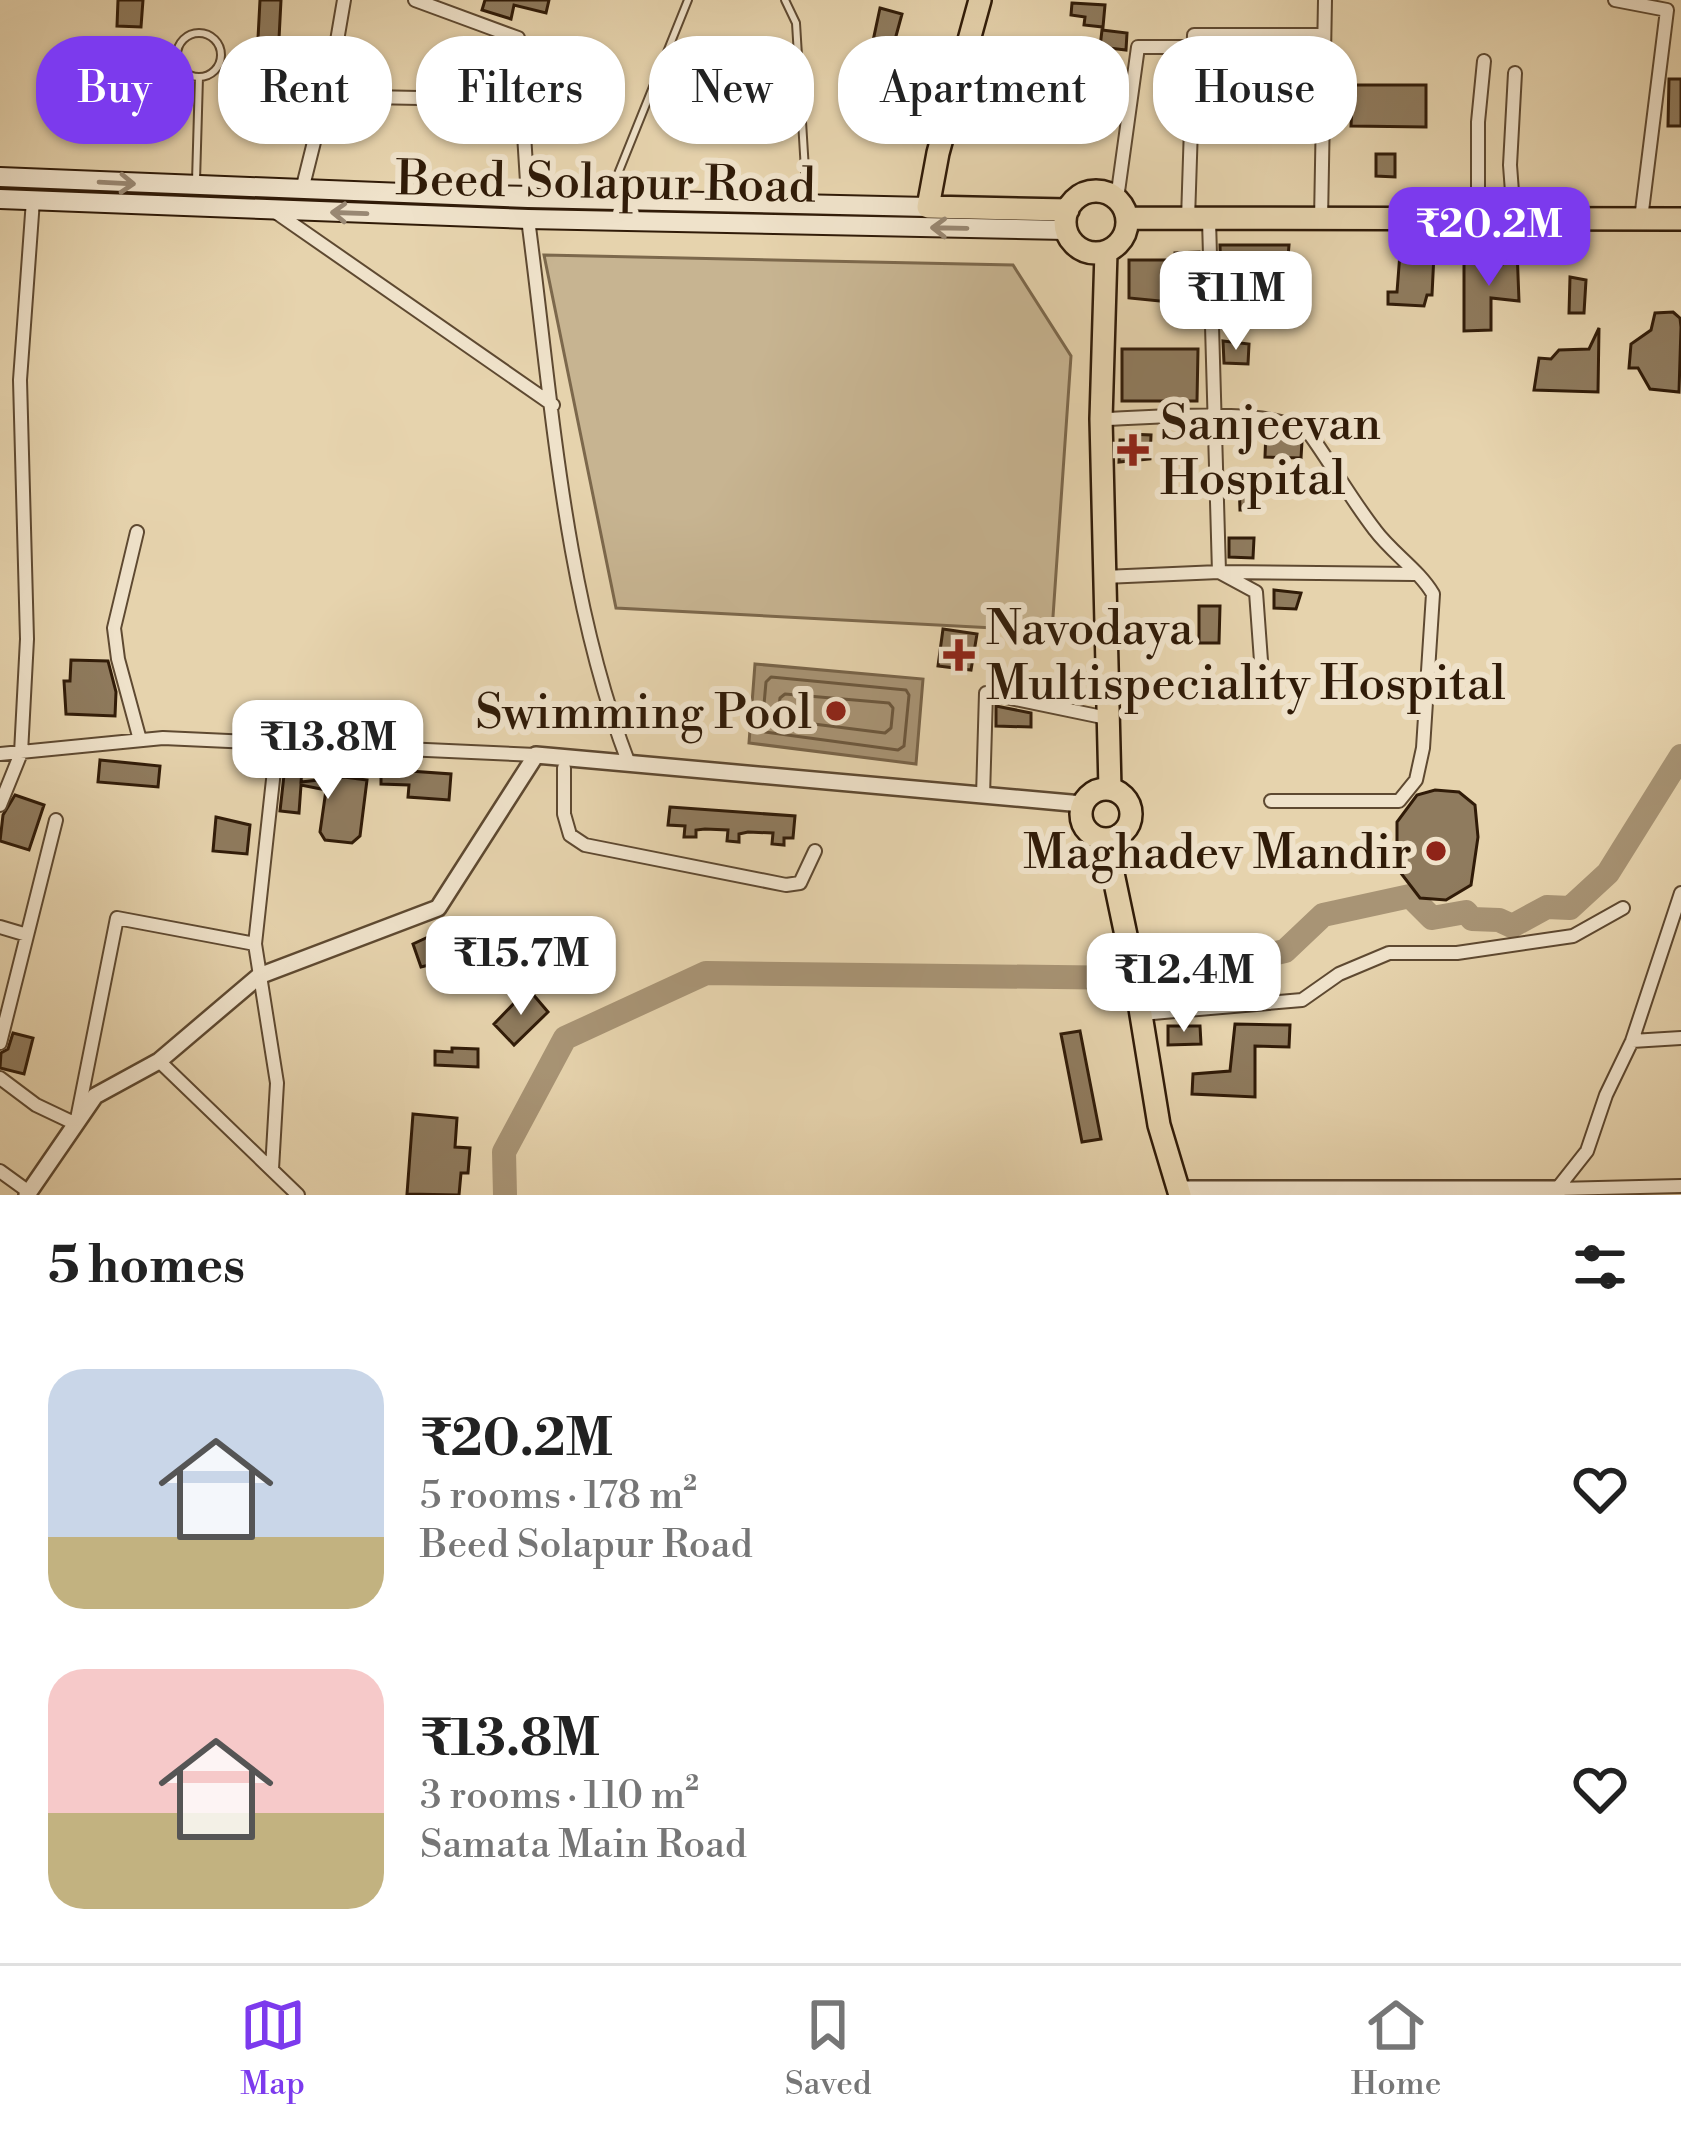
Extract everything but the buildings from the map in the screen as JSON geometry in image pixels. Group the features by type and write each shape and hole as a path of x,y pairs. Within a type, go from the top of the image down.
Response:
{"main road":[{"path":"980,0 928,207 1067,220"},
{"name":"Beed-Solapur Road","path":"0,178 928,207"},
{"path":"1108,193 1122,209 1123,239 1099,253 1076,247 1067,220 1079,196 1108,193"},
{"name":"Beed-Solapur Road","path":"0,199 528,219 1067,220"},
{"path":"1122,209 1198,219 1681,219"},
{"path":"1099,253 1104,718"},
{"path":"1099,253 1106,789"},
{"path":"1106,789 1125,796 1132,812 1128,828 1106,840 1090,835 1081,808 1106,789"},
{"path":"1106,840 1159,1125 1179,1192"}],"street":[{"path":"302,190 344,0"},
{"path":"415,0 513,36"},
{"path":"1321,220 1324,0"},
{"path":"1615,0 1668,5 1641,219"},
{"path":"1194,36 1323,35"},
{"path":"1122,209 1138,47 1153,47"},
{"path":"1478,219 1478,122 1484,61"},
{"path":"1514,219 1510,165 1515,73"},
{"path":"524,144 528,198"},
{"path":"1196,144 1219,572"},
{"path":"1,797 20,753 27,639 20,380 33,200"},
{"path":"274,211 553,405"},
{"path":"528,219 570,530 603,696 628,764"},
{"path":"1101,419 1266,419 1297,425 1309,434 1377,533 1433,594 1427,703 1416,780 1399,801 1270,801"},
{"path":"137,532 114,628 140,740"},
{"path":"1219,572 1256,592 1262,661"},
{"path":"1104,577 1219,572 1414,574"},
{"path":"983,796 986,693 1104,718"},
{"path":"0,754 163,738 277,743 628,764 1081,808"},
{"path":"272,1169 278,1083 255,944 277,743"},
{"path":"534,760 564,768 1081,808"},
{"path":"0,1171 28,1194 95,1096 160,1060 259,976 438,908 534,760"},
{"path":"564,768 564,814 570,835 585,844 786,885 800,883 814,850"},
{"path":"0,1043 56,820"},
{"path":"1557,1192 1587,1151 1606,1095 1632,1041 1681,893"},
{"path":"1142,1015 1302,1000 1339,974 1389,953 1457,953 1573,936 1623,908"},
{"path":"76,1124 117,918 255,944"},
{"path":"0,927 27,935"},
{"path":"1632,1041 1681,1038"},
{"path":"160,1060 298,1195"},
{"path":"0,1078 37,1105 76,1124"},
{"path":"1179,1192 1557,1192 1681,1186"}],"lane":[{"path":"607,200 688,0"},
{"path":"786,0 796,23 807,204"},
{"path":"200,33 212,37 221,55 212,73 199,77 181,68 177,54 182,41 200,33"},
{"path":"196,186 199,77"}],"shaded area":[{"path":"544,255 1013,265 1071,356 1052,631 616,608"}],"water":[{"name":"Swimming Pool","path":"755,664 923,679 916,764 749,743"}],"waterway":[{"path":"505,1195 504,1152 565,1038 706,973 1135,978 1196,960 1285,951 1323,915 1410,896 1432,918 1466,912 1472,919 1499,920 1512,926 1547,907 1570,908 1608,873 1681,756"}],"place":[{"name":"Sanjeevan Hospital","path":"1133,450"},
{"name":"Navodaya Multispeciality Hospital","path":"959,655"},
{"name":"Swimming Pool","path":"836,711"},
{"name":"Maghadev Mandir","path":"1436,851"}]}
